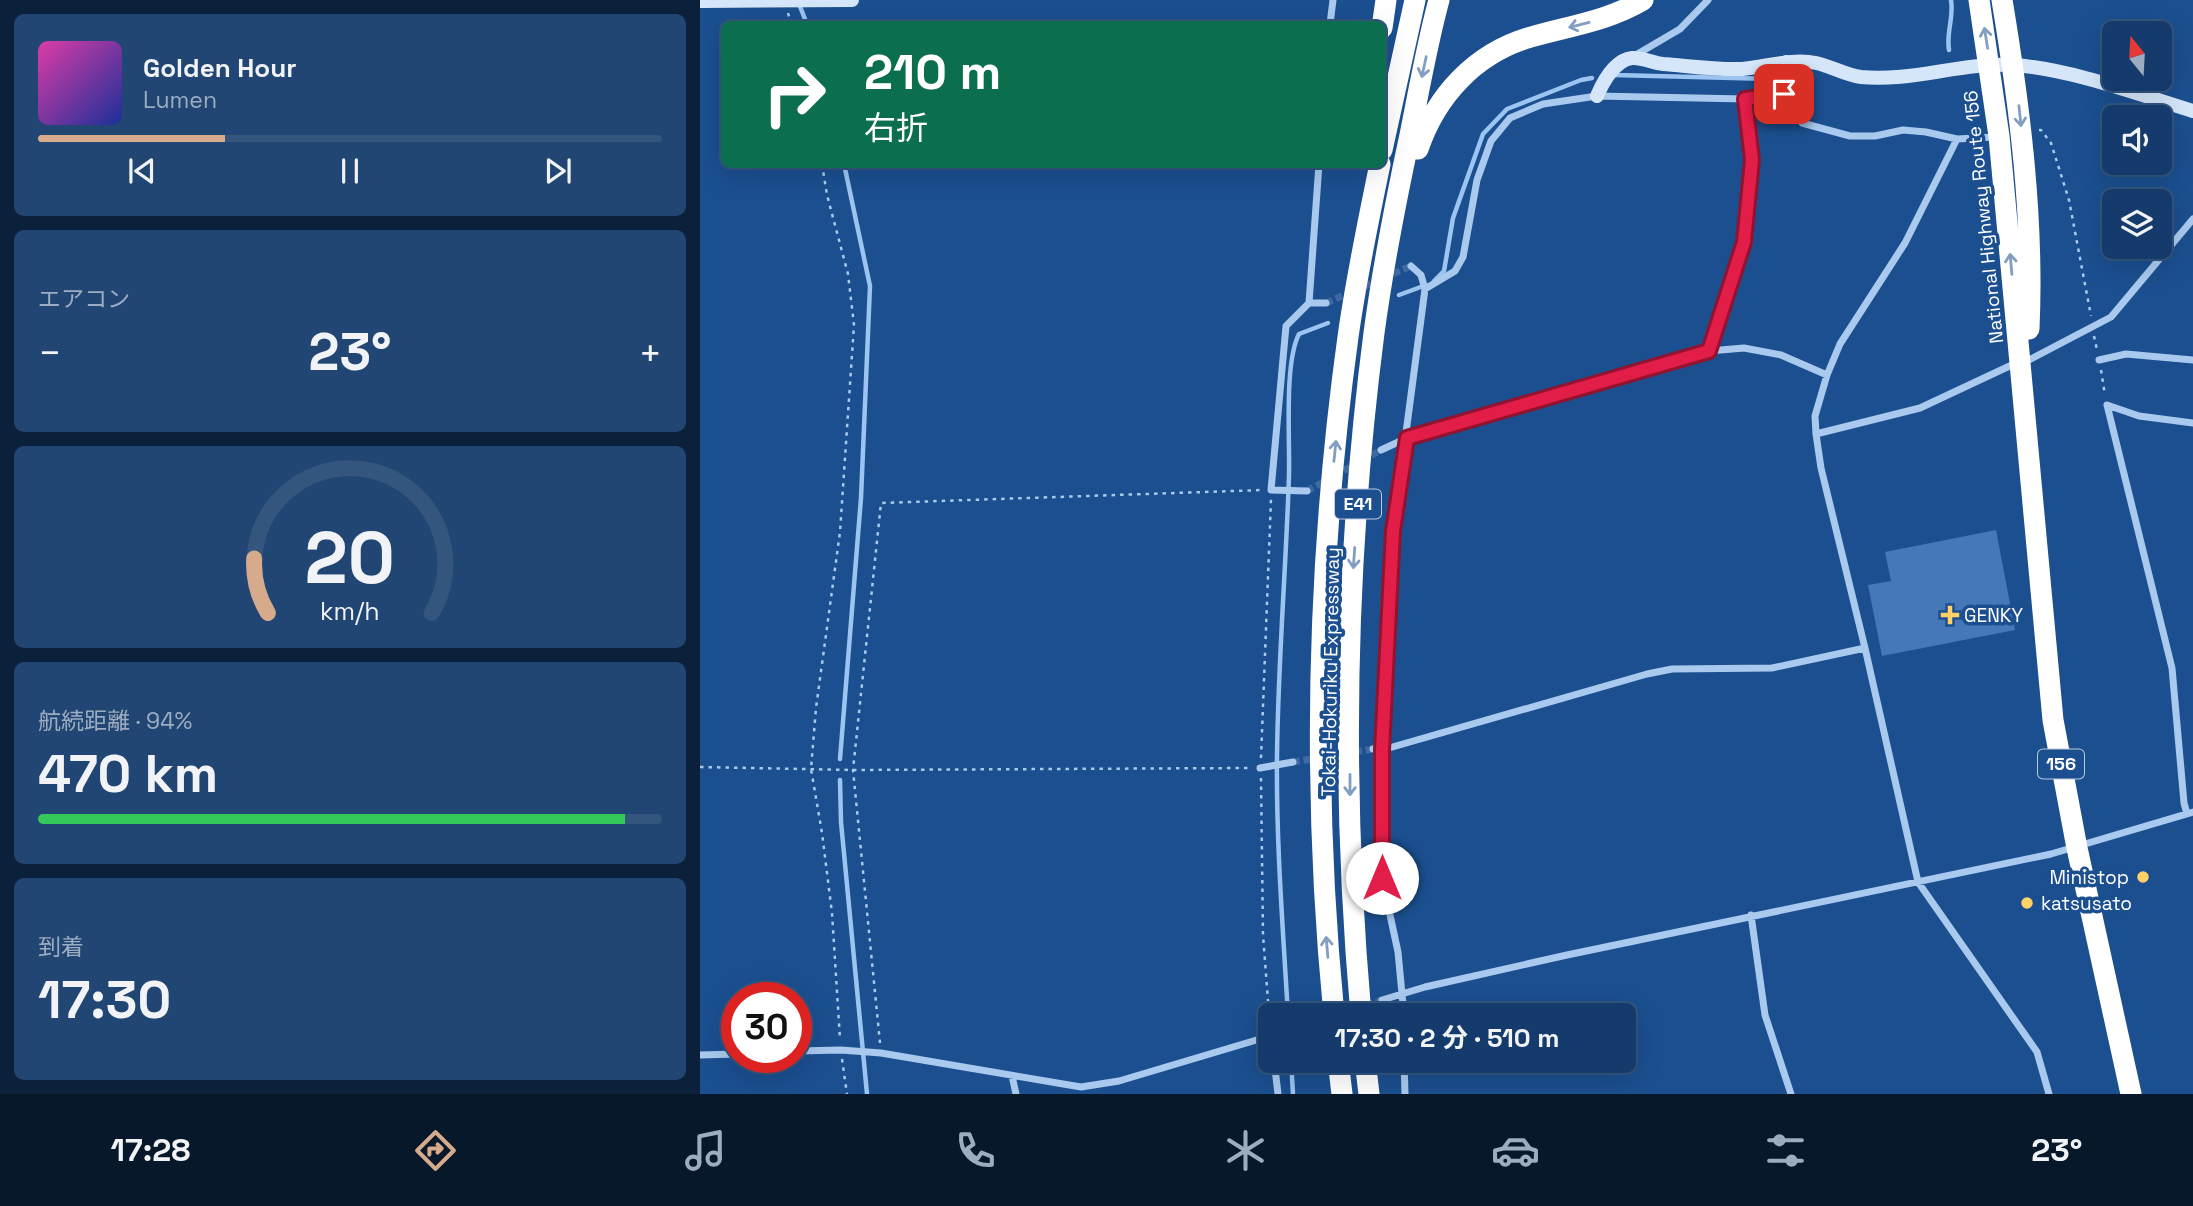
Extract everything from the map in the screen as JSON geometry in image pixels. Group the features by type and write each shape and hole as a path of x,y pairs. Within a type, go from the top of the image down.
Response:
{"highway":[{"path":"1383,21 1386,0"},
{"path":"1386,132 1415,0"},
{"name":"Tokai-Hokuriku Expressway","path":"1360,1003 1354,942 1351,851 1352,582 1371,451 1374,332 1394,214 1439,0"},
{"path":"1371,451 1373,395 1401,217 1425,128 1440,101 1468,72 1501,48 1529,37 1600,20 1643,0"},
{"name":"National Highway Route 156","path":"1979,0 1999,136 2024,361 2027,429 2053,720 2077,848 2131,1094"},
{"name":"National Highway Route 156","path":"2002,0 2013,65 2025,170 2029,242 2024,361"},
{"path":"1348,335 1367,168"},
{"name":"Tokai-Hokuriku Expressway","path":"1333,1003 1326,943 1324,878 1321,698 1324,584 1334,457 1348,335 1379,168"},
{"path":"1340,1073 1342,1094"},
{"path":"1367,1073 1369,1094"}],"street":[{"path":"700,1 852,0"},
{"path":"1330,21 1333,0"},
{"path":"1597,96 1602,84 1616,66 1680,29 1708,0"},
{"path":"1631,58 1658,64 1739,69 1786,62 1814,62 1856,76 1884,79 2013,65 2086,80 2193,111"},
{"path":"1786,62 1784,94 1802,123 1850,136 1875,136 1903,130 1957,139 1999,136"},
{"path":"1425,289 1455,271 1463,257 1478,180 1491,141 1510,118 1543,104 1597,96 1745,99 1784,94"},
{"path":"1709,351 1744,242 1752,160 1745,99"},
{"path":"1957,139 1905,243 1840,344 1827,375 1815,416 1816,434 1821,468 1918,882 2037,1052 2049,1094"},
{"path":"1307,491 1275,490 1286,326 1309,303 1319,168"},
{"path":"1816,434 1920,408 2024,361 2111,317 2193,219"},
{"path":"1403,1003 1398,952 1382,878 1378,749 1393,531 1425,289 1421,277 1411,266"},
{"path":"1309,303 1326,303"},
{"path":"1371,451 1407,438 1709,351 1744,348 1781,355 1827,375"},
{"path":"2099,360 2126,354 2193,360"},
{"path":"2107,405 2139,416 2193,423"},
{"path":"1382,1000 1402,993 1751,915 2077,848 2190,813 2182,790 2172,668 2107,405"},
{"path":"1378,749 1647,674 1672,669 1772,668 1865,648"},
{"path":"1264,767 1289,762"},
{"path":"1751,915 1765,1015 1791,1094"},
{"path":"812,1051 877,1053 1080,1087 1119,1081 1258,1040"},
{"path":"700,1055 721,1054"},
{"path":"1276,1073 1278,1094"},
{"path":"1404,1073 1405,1094"},
{"path":"1012,1076 1016,1094"}],"path":[{"path":"2033,131 2041,130 2051,143 2069,200 2107,405"},
{"path":"823,168 848,274 853,325 841,532 816,708 811,769 831,913 847,1094"},
{"path":"877,1053 853,770 881,503 1275,490 1264,767 1263,934 1268,1003"},
{"path":"700,767 853,770 1264,767"}],"building":[{"path":"1996,530 2015,630 1882,656 1868,585 1891,581 1885,552"}],"waterway":[{"path":"1949,50 1951,0"},
{"path":"799,4 806,21"},
{"path":"1614,75 1772,79"},
{"path":"1434,281 1444,271 1453,218 1483,134 1507,109 1592,78"},
{"path":"840,759 861,498 870,286 845,168"},
{"path":"1399,295 1426,285"},
{"path":"1287,1003 1277,756 1291,363 1299,334 1328,323"},
{"path":"840,780 841,822 867,1094"},
{"path":"1292,1073 1293,1094"}],"tunnel":[{"path":"1326,303 1411,266"},
{"path":"1307,491 1381,450"},
{"path":"1293,762 1373,749"},
{"path":"1373,1003 1382,1000"}],"place":[{"name":"GENKY","path":"1950,615"},
{"name":"Ministop","path":"2143,877"},
{"name":"katsusato","path":"2027,903"}],"route":[{"path":"1382,878 1382,750 1393,531 1407,438 1709,351 1744,242 1752,160 1745,99 1784,94"}]}
